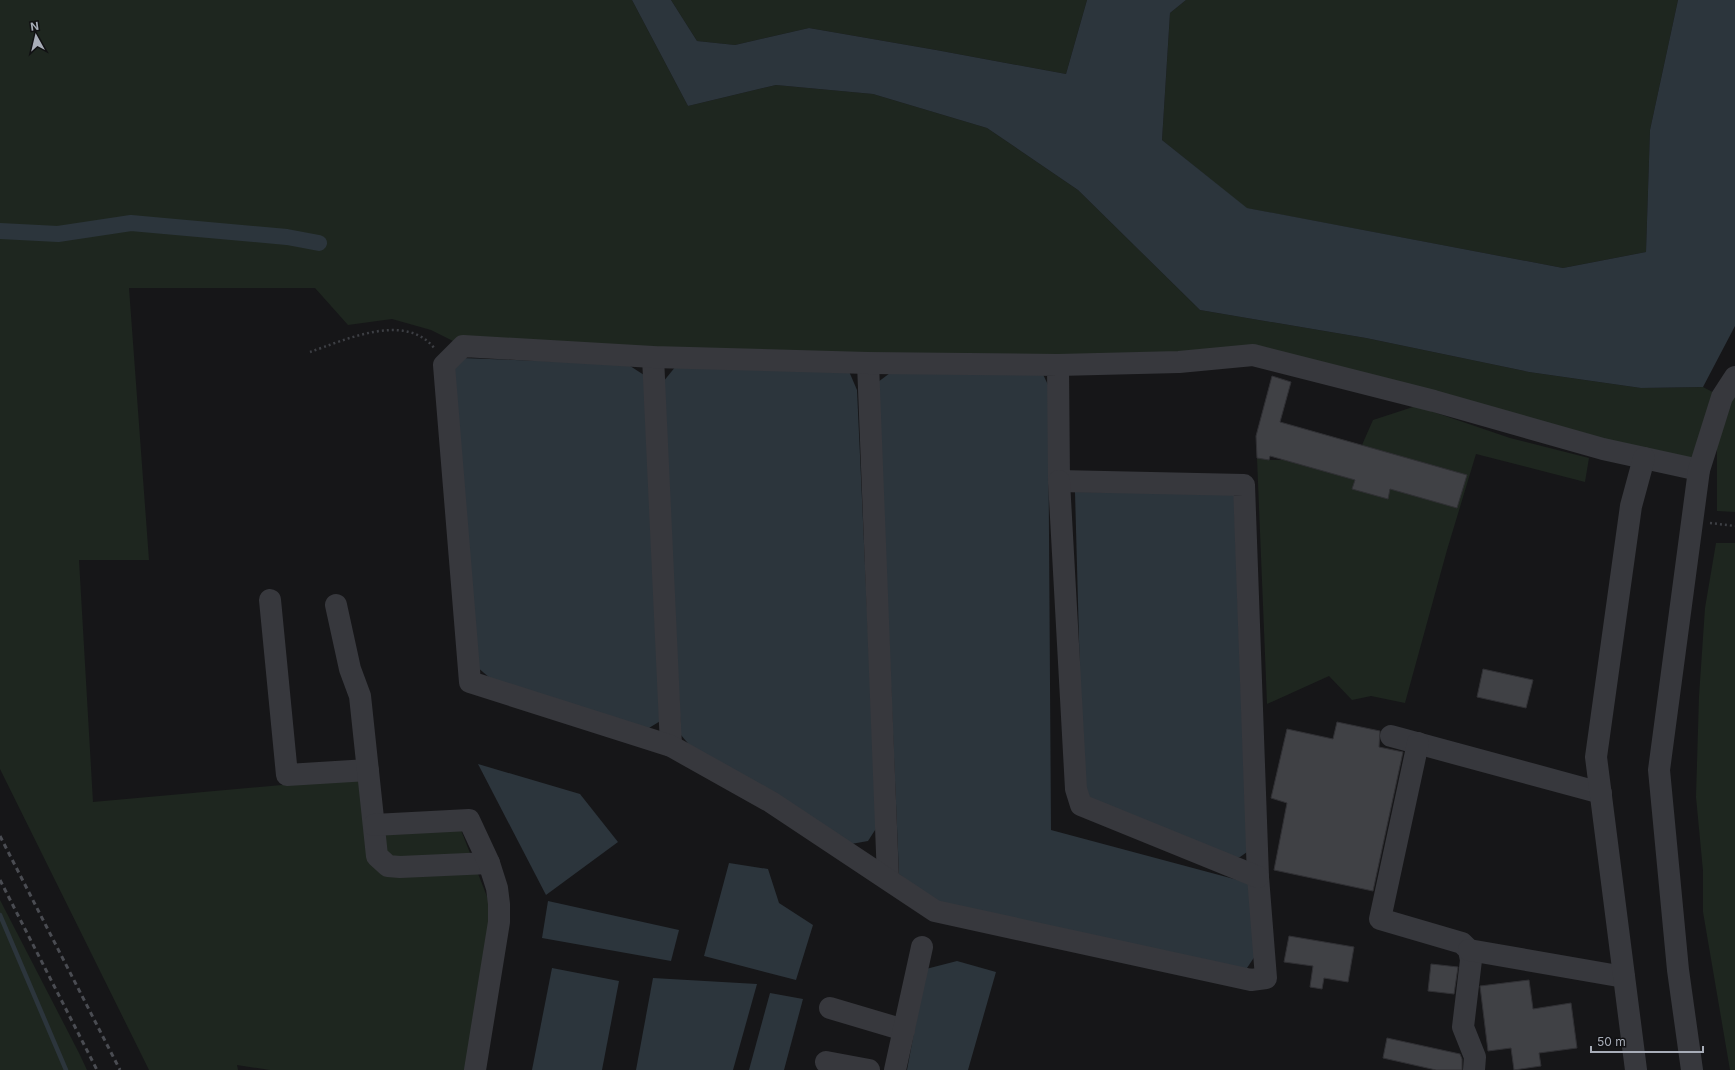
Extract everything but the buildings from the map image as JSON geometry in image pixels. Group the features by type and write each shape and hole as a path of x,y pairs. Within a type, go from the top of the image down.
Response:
{"street":[{"path":"1059,481 1244,485 1258,877 1266,978 1251,980 935,911 888,878 771,802 671,746 470,682 444,365 463,346 653,357 868,363 1058,365 1179,362 1253,355 1434,400 1603,449 1699,470"},
{"path":"653,357 671,746"},
{"path":"868,363 888,878"},
{"path":"1058,365 1059,481 1076,789 1081,805 1258,877"},
{"path":"1692,1070 1678,970 1659,770 1699,470 1722,397 1735,377"},
{"path":"1636,1070 1596,757 1631,506 1644,458"},
{"path":"270,600 287,775 368,770"},
{"path":"336,605 350,669 360,696 377,856 388,866 400,867 489,863"},
{"path":"1391,736 1601,793"},
{"path":"1418,744 1380,919 1462,943 1469,950 1471,960 1463,1027 1475,1057 1474,1070"},
{"path":"374,825 469,820 489,863 497,888 499,922 475,1070"},
{"path":"895,1070 922,947"},
{"path":"1469,950 1624,977"},
{"path":"830,1008 904,1030"},
{"path":"826,1062 869,1070"}],"path":[{"path":"310,352 358,336 387,329 415,333 434,347 444,365"},
{"path":"1718,523 1735,526"}],"shaded area":[{"path":"0,0 632,0 688,106 776,85 873,94 987,128 1078,190 1200,310 1366,338 1529,372 1641,388 1703,387 1722,397 1699,470 1253,355 1179,362 463,346 431,330 392,319 348,325 315,288 129,288 149,560 79,560 93,802 369,777 378,832 459,825 495,917 474,1070 270,1070 237,1065 238,1070 149,1070 0,769"},
{"path":"632,0 671,0 697,41 735,45 809,28 1066,74 1087,0 1186,0 1170,13 1162,140 1247,208 1563,268 1646,252 1650,130 1678,0 1735,0 1735,326 1703,387 1641,388 1529,372 1366,338 1200,310 1078,190 987,128 873,94 776,85 688,106"},
{"path":"671,0 1087,0 1066,74 809,28 735,45 697,41"},
{"path":"1186,0 1678,0 1650,130 1646,252 1563,268 1246,208 1162,140 1170,13"},
{"path":"461,358 627,364 644,375 662,720 644,731 490,678 477,667 452,372"},
{"path":"676,366 848,369 857,390 877,827 868,841 851,844 691,747 681,735 663,382"},
{"path":"894,370 1041,370 1048,385 1051,830 1249,883 1255,956 1245,971 940,906 899,874 878,382"},
{"path":"1735,393 1735,512 1717,511 1717,445"},
{"path":"1416,406 1510,438 1589,458 1585,482 1476,454 1447,550 1405,703 1371,696 1352,700 1329,676 1267,704 1257,458 1285,460 1294,426 1362,445 1373,420"},
{"path":"1075,492 1234,493 1247,852 1240,857 1228,859 1089,801 1083,787"},
{"path":"1716,543 1735,543 1735,1070 1730,1070 1703,912 1703,871 1696,797 1699,696 1705,608"},
{"path":"478,764 580,794 618,842 546,895"},
{"path":"729,863 768,869 779,903 813,925 796,980 704,956"},
{"path":"0,900 79,1053 87,1070 0,1070"},
{"path":"548,901 679,930 671,961 542,938"},
{"path":"957,961 996,972 968,1070 907,1070 926,969"},
{"path":"552,968 619,981 602,1070 532,1070"},
{"path":"653,978 757,984 733,1070 636,1070"},
{"path":"770,993 803,999 784,1070 749,1070"}],"waterway":[{"path":"0,231 58,234 131,223 287,237 319,243"},
{"path":"0,915 66,1070"}],"railway":[{"path":"0,836 120,1070"},
{"path":"0,880 97,1070"}]}
